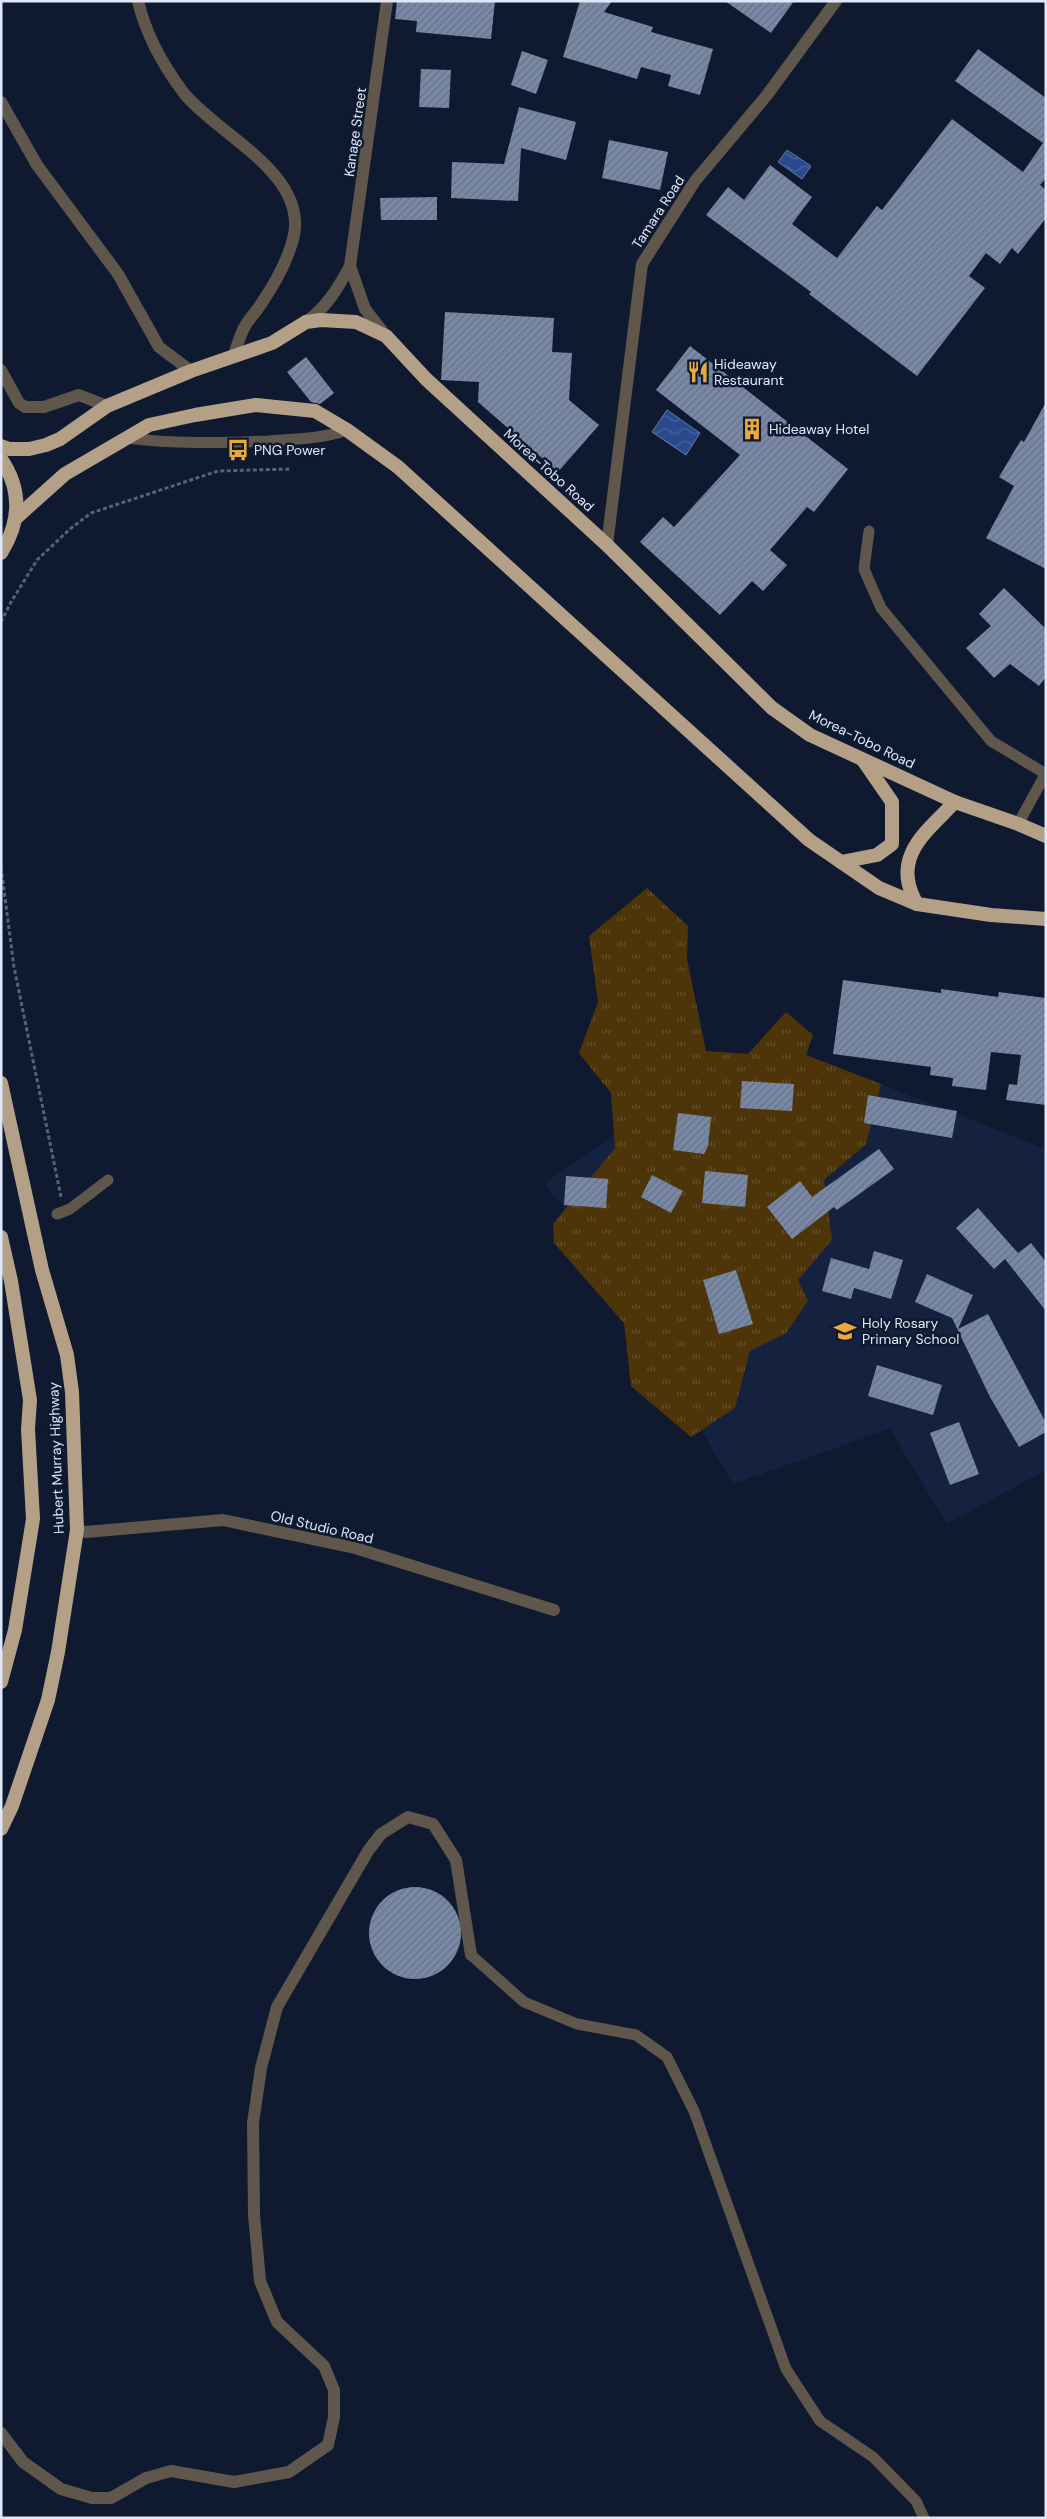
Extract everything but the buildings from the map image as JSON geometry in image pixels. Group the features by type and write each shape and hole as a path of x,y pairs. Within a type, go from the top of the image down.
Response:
{"highway":[{"name":"Morea-Tobo Road","path":"1,446 10,449 28,449 46,445 60,439 107,406 191,371 272,343 306,322 321,320 356,322 386,336 426,379 607,545 772,708 810,735 955,802 1046,836"},
{"path":"17,517 65,474 149,425 195,414 256,405 315,411 347,430 412,479 809,840 879,888 917,904 991,915 1046,919"},
{"path":"1,459 10,472 17,494 17,517 11,538 1,553"},
{"path":"841,862 877,855 892,844 892,802 862,759"},
{"path":"917,904 911,893 906,875 910,855 917,841 955,802"},
{"name":"Hubert Murray Highway","path":"1,1083 42,1270 67,1355 72,1392 77,1530 58,1652 48,1700 12,1806 1,1829"},
{"name":"Hubert Murray Highway","path":"1,1237 11,1281 30,1400 28,1429 33,1519 15,1630 1,1682"}],"street":[{"path":"138,1 148,36 184,93 272,171 287,193 296,215 294,236 282,265 263,302 244,328 233,357"},
{"name":"Kanage Street","path":"306,322 319,313 332,297 350,266 387,1"},
{"name":"Tamara Road","path":"607,545 642,264 695,181 766,95 836,1"},
{"path":"1,102 37,165 118,274 159,347 191,371"},
{"name":"Kanage Street","path":"350,266 365,309 386,336"},
{"path":"1,370 19,403 26,408 44,407 79,396 107,406"},
{"name":"Old Studio Road","path":"77,1530 86,1532 223,1520 355,1548 554,1610"},
{"path":"1,2433 23,2462 61,2489 92,2498 111,2498 146,2478 171,2471 234,2482 289,2472 328,2445 334,2417 334,2390 324,2366 277,2322 260,2281 254,2215 253,2123 261,2068 277,2007 368,1850 381,1834 408,1817 433,1824 456,1860 471,1955"}],"lane":[{"path":"126,438 206,444 327,438 347,430"},
{"path":"869,531 864,569 881,608 991,740 1046,774 1018,824"},
{"path":"57,1214 70,1209 108,1180"},
{"path":"471,1955 524,2002 577,2024 636,2035 667,2058 694,2111 786,2369 820,2421 873,2457 916,2501 924,2518"}],"path":[{"path":"1,622 37,560 70,529 91,513 218,471 291,470"},
{"path":"1,867 14,967 61,1197"}],"shaded area":[{"name":"Holy Rosary Primary School","path":"806,1055 1046,1149 1046,1470 947,1524 890,1429 733,1484 586,1234 544,1184 689,1083"}],"green space":[{"path":"647,888 688,926 687,959 706,1051 748,1054 786,1012 813,1035 806,1055 881,1084 866,1144 824,1180 832,1240 798,1280 808,1301 786,1333 750,1351 735,1408 691,1437 631,1386 624,1323 554,1243 553,1224 615,1148 611,1093 579,1053 598,1002 589,936"}],"water":[{"path":"787,150 811,166 802,179 778,162"},
{"path":"667,410 700,433 686,455 652,432"}],"place":[{"name":"Hideaway Restaurant","path":"698,372"},
{"name":"Hideaway Hotel","path":"752,429"},
{"name":"PNG Power","path":"238,450"},
{"name":"Holy Rosary Primary School","path":"845,1331"}]}
